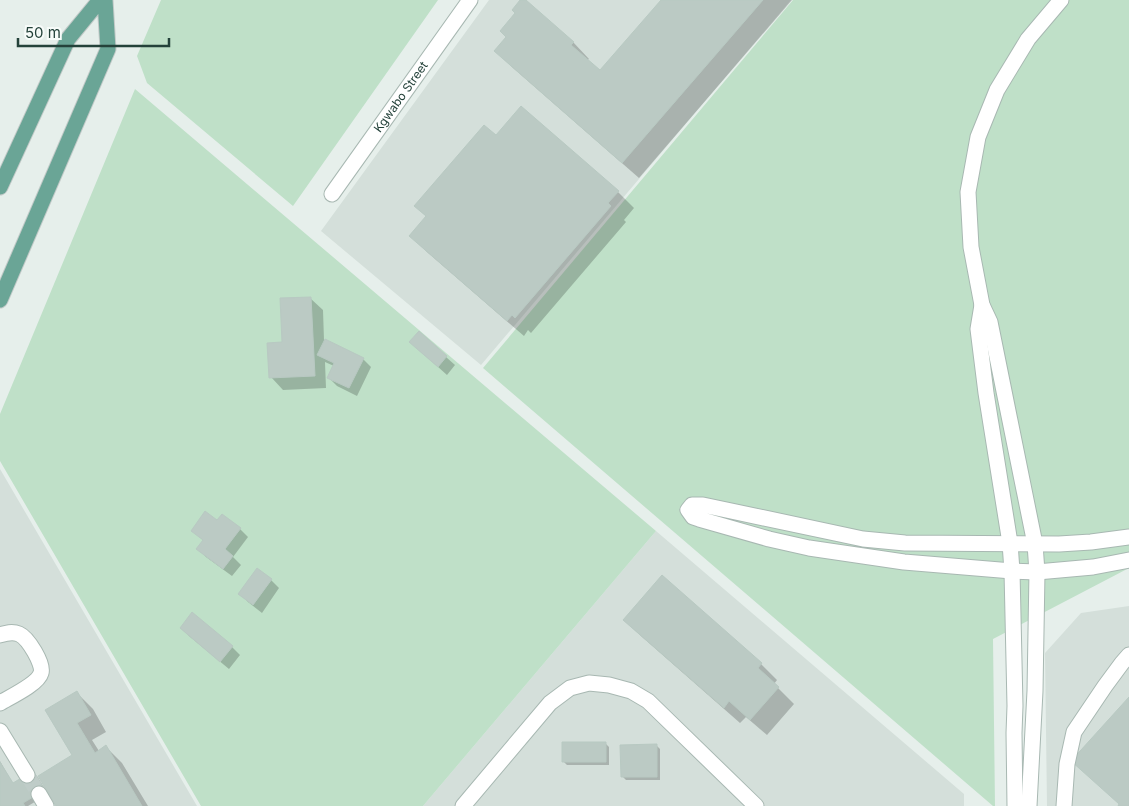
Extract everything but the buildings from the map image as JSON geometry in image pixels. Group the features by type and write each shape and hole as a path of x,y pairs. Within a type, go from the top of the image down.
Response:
{"main road":[{"path":"0,187 68,39 100,0"},
{"path":"0,300 108,49 105,0"}],"street":[{"name":"Kgwabo Street","path":"332,194 470,0"},
{"path":"1029,806 1035,691 1037,572 1035,544 990,322 982,305 971,247 968,192 978,137 997,90 1028,39 1060,0"},
{"path":"982,305 978,329 979,338 1010,544 1012,571 1015,806"},
{"path":"1129,537 1091,542 1035,544 905,543 872,540 703,505 692,505 688,510 693,517 769,539 809,548 904,562 1037,572 1093,567 1129,560"},
{"path":"0,635 10,632 25,638 35,653 40,664 41,673 37,680 0,703"},
{"path":"1064,806 1067,764 1074,732 1105,686 1129,655"},
{"path":"463,806 550,704 570,688 589,683 631,690 648,701 756,806"},
{"path":"0,732 27,775"}],"shaded area":[{"path":"489,0 791,0 481,365 321,231"},
{"path":"0,469 197,806 0,806"},
{"path":"656,531 964,794 964,806 423,806"},
{"path":"1129,606 1129,806 1047,806 1045,653 1081,613"}],"green space":[{"path":"161,0 438,0 293,206 147,83 137,56"},
{"path":"793,0 1129,0 1129,568 993,639 995,806 483,368"},
{"path":"135,89 656,531 423,806 201,806 0,461 0,414"}],"tunnel":[{"path":"27,775 39,794"}]}
